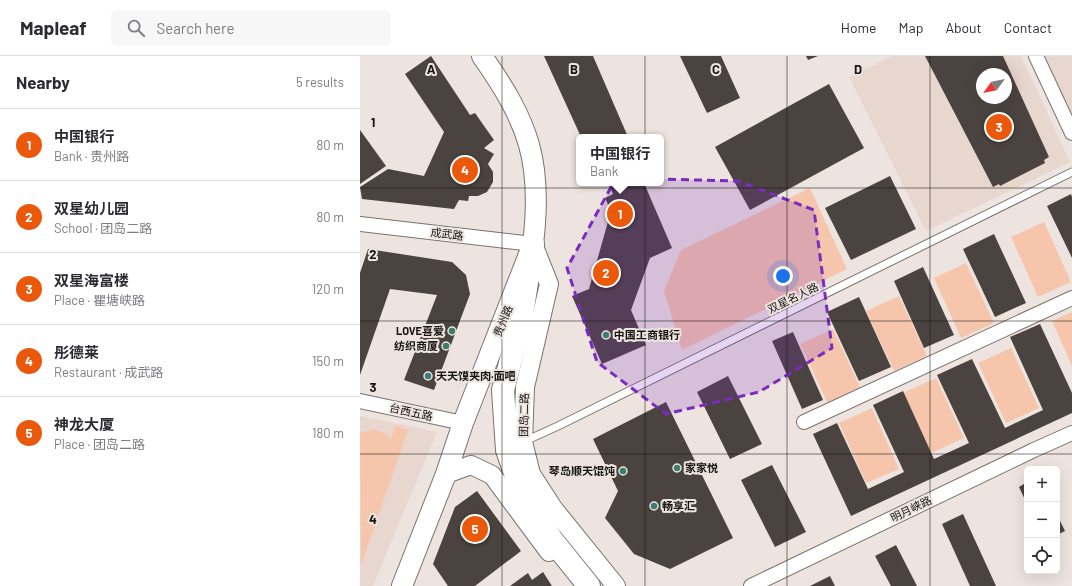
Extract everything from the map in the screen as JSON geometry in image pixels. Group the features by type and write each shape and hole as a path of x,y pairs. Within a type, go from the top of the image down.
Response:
{"highway":[{"path":"533,244 521,321 502,390 507,450 518,482 552,540 589,586"}],"main road":[{"name":"贵州路","path":"402,586 446,474 463,422 533,244 536,217 534,158 515,106 482,56"}],"street":[{"path":"1036,56 1072,133"},
{"name":"成武路","path":"360,224 533,244"},
{"name":"团岛二路","path":"533,244 549,284 525,387 523,442 531,474 549,503 616,586"},
{"path":"804,422 1072,298"},
{"name":"台西五路","path":"360,401 463,422"},
{"name":"明月峡路","path":"751,586 1072,433"},
{"path":"446,474 471,466 492,474 575,586"}],"lane":[{"name":"双星名人路","path":"523,442 1072,172"}],"highlighted area":[{"path":"616,178 738,181 814,210 832,348 759,392 666,414 597,362 567,268"}],"shaded area":[{"path":"892,56 1021,56 1070,162 926,231 849,77"},
{"path":"1043,56 1072,56 1072,118"},
{"path":"810,188 847,269 682,350 664,291 681,250"},
{"path":"1044,222 1071,282 1038,297 1011,237"},
{"path":"966,263 994,323 961,338 934,278"},
{"path":"899,296 927,356 894,371 866,311"},
{"path":"1072,312 1072,366 1052,321"},
{"path":"833,329 861,389 828,404 800,344"},
{"path":"1011,348 1039,408 1006,423 978,363"},
{"path":"936,378 964,438 931,453 903,393"},
{"path":"872,408 899,469 866,483 839,423"},
{"path":"360,416 437,432 373,586 360,586"},
{"path":"395,426 408,430 361,566 360,433 374,429 388,435 390,440"}],"building":[{"path":"431,56 470,115 475,113 494,140 484,148 494,154 488,164 493,172 493,182 487,192 478,196 469,196 468,201 459,200 454,209 362,199 360,187 388,169 424,176 444,132 405,74"},
{"path":"544,56 593,56 627,134 580,134"},
{"path":"680,56 721,56 740,98 707,113"},
{"path":"806,56 818,56 808,60"},
{"path":"925,56 1003,56 1008,68 976,68 976,104 1012,104 1012,76 1049,157 1044,160 1045,163 1000,186 999,184 993,187"},
{"path":"829,84 864,148 750,210 715,147"},
{"path":"360,130 386,166 360,184"},
{"path":"890,176 916,229 851,260 825,208"},
{"path":"609,186 645,186 672,248 650,258 631,310 646,345 602,364 572,296 589,289 611,211 605,198 613,194"},
{"path":"1071,194 1072,197 1072,258 1047,206"},
{"path":"994,234 1026,303 995,317 963,249"},
{"path":"368,249 452,262 466,275 470,294 434,390 404,380 437,295 390,289 360,375 360,273"},
{"path":"923,267 954,335 924,348 894,281"},
{"path":"859,297 891,367 859,381 827,312"},
{"path":"1040,324 1072,393 1072,413 851,516 813,434 837,423 868,489 904,472 873,405 903,391 934,459 969,443 937,375 972,359 1005,428 1043,410 1010,337"},
{"path":"793,332 823,400 802,409 772,341"},
{"path":"728,376 762,444 730,459 697,392"},
{"path":"666,402 733,538 670,569 634,554 605,518 618,491 593,439"},
{"path":"772,465 806,532 775,547 741,480"},
{"path":"1024,484 1024,498 1019,487"},
{"path":"477,491 521,551 475,586 448,586 433,564 455,507"},
{"path":"963,514 996,586 970,586 942,524"},
{"path":"1060,521 1065,531 1060,534"},
{"path":"896,545 917,586 891,586 875,556"},
{"path":"543,572 552,586 510,586 528,573 532,580"},
{"path":"830,576 835,586 810,586"}],"place":[{"name":"双星海富楼","path":"999,127"},
{"name":"彤德莱","path":"465,170"},
{"name":"中国银行","path":"620,214"},
{"name":"双星幼儿园","path":"606,273"},
{"name":"LOVE喜爱","path":"452,331"},
{"name":"中国工商银行","path":"606,335"},
{"name":"纺织商厦","path":"446,346"},
{"name":"天天馍夹肉·面吧","path":"428,376"},
{"name":"家家悦","path":"677,468"},
{"name":"琴岛顺天馄饨","path":"623,471"},
{"name":"畅享汇","path":"654,506"},
{"name":"神龙大厦","path":"475,529"}]}
